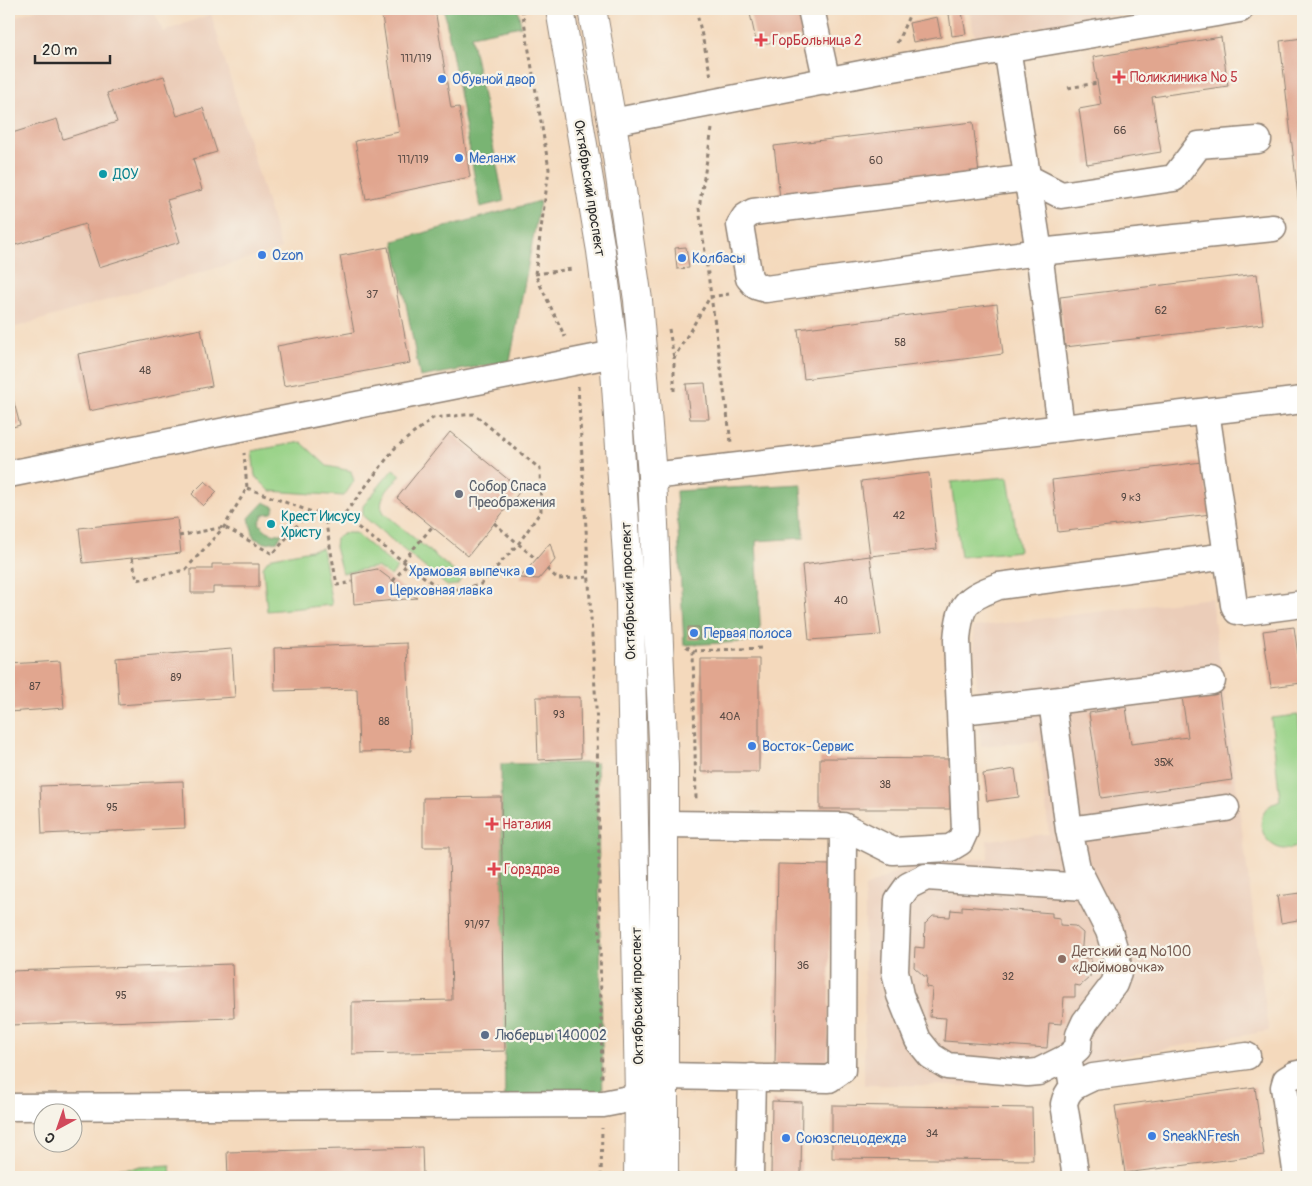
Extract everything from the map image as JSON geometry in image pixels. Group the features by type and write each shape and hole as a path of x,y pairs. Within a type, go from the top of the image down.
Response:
{"main road":[{"name":"Октябрьский проспект","path":"560,9 600,251 614,354 630,603 639,1097 638,1177"},
{"name":"Октябрьский проспект","path":"592,9 612,122 638,300 652,476 664,765 664,1177"}],"street":[{"path":"811,9 827,82"},
{"path":"612,122 1190,13 1240,9"},
{"path":"1007,48 1039,252 1061,428"},
{"path":"1258,140 1199,145 1174,178 1061,195 1028,178 753,212 745,217 740,225 749,278 756,286 766,289 1039,252 1273,228"},
{"path":"9,474 614,354"},
{"path":"652,476 1303,400"},
{"path":"1206,411 1234,605 1237,611 1243,612 1303,604"},
{"path":"664,824 843,826 893,851 950,848 960,842 966,831 957,640 959,617 966,603 981,593 999,586 1227,556"},
{"path":"961,712 1212,682"},
{"path":"1052,701 1069,830 1077,868 1109,931 1117,958 1118,973 1114,984 1085,1022 1079,1035 1078,1048 1068,1057 1038,1072 1027,1073 947,1066 931,1056 918,1040 900,995 895,971 898,900 908,886 926,877 1086,887"},
{"path":"1069,830 1226,808"},
{"path":"664,1076 829,1079 842,1070 843,826"},
{"path":"893,851 897,872 908,886"},
{"path":"1076,1177 1064,1104 1066,1095 1073,1087 1093,1077 1247,1056"},
{"path":"1068,1057 1073,1087"},
{"path":"1296,1177 1284,1087 1286,1080 1294,1075 1303,1073"},
{"path":"750,1174 752,1077"},
{"path":"9,1107 603,1104 639,1097"}],"path":[{"path":"522,9 549,169 535,274 576,362 597,725 603,1104 601,1177"},
{"path":"887,69 905,21 912,9"},
{"path":"1068,88 1097,84"},
{"path":"699,208 734,466"},
{"path":"535,274 572,269"},
{"path":"247,488 309,511 342,516 444,592 481,584 519,543 541,511 540,469 474,414 433,418 394,448 342,516"},
{"path":"132,558 137,580 185,570 224,527 247,488 243,449 235,429"},
{"path":"179,536 224,527 274,554 309,511"},
{"path":"324,513 336,585 353,582"},
{"path":"494,523 536,559"},
{"path":"403,561 432,527"},
{"path":"393,581 407,564"},
{"path":"547,570 558,578 589,577"},
{"path":"693,651 762,648"}],"shaded area":[{"path":"38,9 153,9 163,32 211,14 281,249 9,329 9,19"},
{"path":"969,9 1151,9 975,38"},
{"name":"Детский сад №100 «Дюймовочка»","path":"1211,598 1269,1031 1104,1059 1044,1086 864,1085 865,887 920,861 988,859 987,840 1049,834 1039,741 981,746 973,627"}],"green space":[{"path":"444,9 518,9 521,26 471,36 504,201 480,207"},
{"path":"540,201 510,361 420,377 394,241"},
{"path":"301,442 327,466 351,471 354,481 344,496 270,491 255,476 252,451"},
{"path":"393,469 401,475 385,493 381,502 384,513 462,578 457,585 447,586 363,516 363,506"},
{"path":"1008,477 1019,551 961,557 951,482"},
{"path":"801,484 804,538 756,541 761,641 684,645 676,491"},
{"path":"264,502 275,507 272,513 264,514 259,523 269,532 282,534 278,541 265,543 254,538 249,518"},
{"path":"345,533 355,533 397,568 391,576 377,567 342,573 335,547 336,538"},
{"path":"322,548 332,605 267,611 263,567 267,561 273,557"},
{"path":"1298,715 1303,757 1303,842 1292,848 1281,849 1265,837 1262,827 1262,817 1268,807 1280,800 1271,718"},
{"path":"597,763 603,1104 505,1104 501,764"},
{"path":"170,1165 171,1177 115,1177 114,1169"}],"building":[{"path":"381,9 435,9 451,108 459,107 470,177 366,199 355,141 399,132"},
{"path":"749,9 800,9 806,35 757,45"},
{"path":"962,12 966,34 952,36 949,14"},
{"path":"937,17 941,37 913,42 909,23"},
{"path":"1221,37 1228,86 1152,97 1161,152 1087,164 1079,109 1101,105 1093,57"},
{"path":"1303,38 1303,231 1302,231 1280,41"},
{"name":"ДОУ","path":"164,76 177,116 203,108 217,152 193,159 202,190 167,200 180,242 99,267 85,224 12,246 9,235 9,134 57,119 63,139 117,122 107,93"},
{"path":"973,122 979,174 780,198 774,146"},
{"path":"388,247 410,363 284,386 277,346 354,332 340,256"},
{"name":"Колбасы","path":"686,247 689,268 677,269 675,248"},
{"path":"1257,274 1263,324 1065,347 1060,297"},
{"path":"997,304 1003,354 804,379 798,329"},
{"path":"201,329 212,386 89,411 78,354"},
{"path":"705,383 709,419 690,419 686,384"},
{"path":"9,384 20,425 9,428"},
{"name":"Собор Спаса Преображения","path":"450,432 521,490 468,556 397,498"},
{"path":"1202,462 1211,514 1058,532 1052,480"},
{"path":"929,473 937,549 870,556 861,481"},
{"path":"205,481 217,492 203,506 192,494"},
{"path":"177,518 181,553 83,563 79,528"},
{"path":"550,543 555,560 539,579 520,578"},
{"path":"870,556 881,635 809,640 802,565"},
{"path":"212,564 259,564 259,587 213,587 213,593 191,593 191,569 212,569"},
{"name":"Церковная лавка","path":"377,569 417,598 354,604 352,574"},
{"name":"Первая полоса","path":"688,627 699,627 700,639 688,639"},
{"path":"1294,627 1302,683 1271,687 1263,631"},
{"path":"407,643 411,751 359,752 357,689 275,691 274,648"},
{"path":"232,649 235,697 119,705 116,658"},
{"path":"701,659 759,659 759,772 701,772"},
{"path":"60,661 64,708 9,712 9,664"},
{"path":"1219,692 1232,780 1101,798 1089,713 1126,707 1131,744 1188,737 1182,697"},
{"path":"536,697 580,697 581,758 538,760"},
{"path":"820,758 950,759 950,809 820,809"},
{"path":"1015,769 1019,797 987,801 983,774"},
{"path":"183,781 185,828 42,834 40,786"},
{"path":"501,797 505,1051 352,1054 352,1002 452,1000 449,847 423,847 423,798"},
{"path":"778,864 831,865 828,1065 775,1064"},
{"path":"1300,893 1303,919 1281,923 1277,896"},
{"path":"962,906 1052,913 1052,917 1060,918 1060,925 1075,926 1083,933 1081,958 1091,958 1090,977 1080,986 1075,985 1075,997 1064,997 1062,1024 1049,1023 1047,1048 944,1041 946,1018 930,1017 932,988 926,987 927,976 924,976 914,967 915,947 924,948 925,924 933,916 950,917 951,910 962,911"},
{"path":"232,964 234,1018 9,1025 9,971"},
{"path":"1255,1087 1264,1155 1125,1173 1115,1106"},
{"path":"772,1101 802,1102 801,1175 771,1175"},
{"path":"832,1105 1032,1108 1033,1160 832,1158"},
{"path":"422,1147 423,1177 228,1177 227,1152"}],"place":[{"name":"ГорБольница 2","path":"761,40"},
{"name":"Поликлиника № 5","path":"1119,77"},
{"name":"Обувной двор","path":"442,79"},
{"name":"Меланж","path":"459,158"},
{"name":"ДОУ","path":"103,174"},
{"name":"Ozon","path":"262,255"},
{"name":"Колбасы","path":"682,258"},
{"name":"Собор Спаса Преображения","path":"459,494"},
{"name":"Крест Иисусу Христу","path":"271,524"},
{"name":"Храмовая выпечка","path":"530,571"},
{"name":"Церковная лавка","path":"380,590"},
{"name":"Первая полоса","path":"694,633"},
{"name":"Восток-Сервис","path":"752,746"},
{"name":"Наталия","path":"492,824"},
{"name":"Горздрав","path":"494,869"},
{"name":"Детский сад №100 «Дюймовочка»","path":"1062,959"},
{"name":"Люберцы 140002","path":"485,1035"},
{"name":"SneakNFresh","path":"1152,1136"},
{"name":"Союзспецодежда","path":"786,1138"}]}
